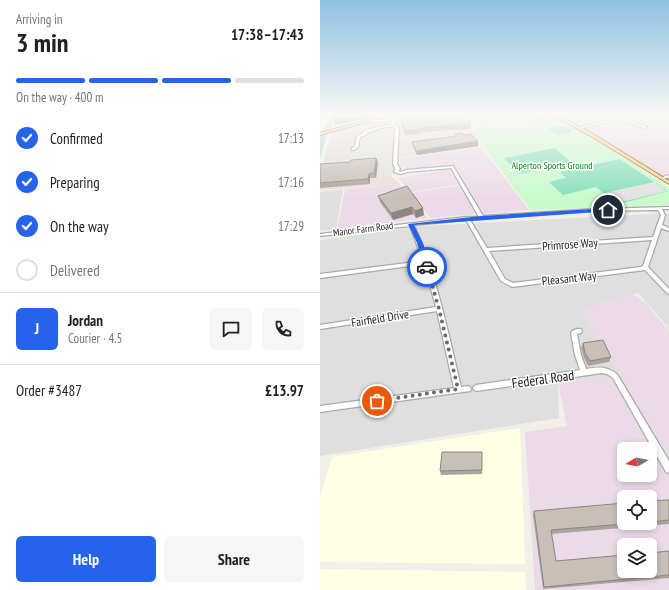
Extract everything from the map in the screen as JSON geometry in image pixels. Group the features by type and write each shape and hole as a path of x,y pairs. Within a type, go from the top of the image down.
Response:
{"main road":[{"path":"603,143 669,183"}],"street":[{"path":"353,148 357,146 358,143"},
{"path":"396,143 395,164 398,169 395,171 397,173 452,167 481,217"},
{"path":"662,178 669,176"},
{"name":"Manor Farm Road","path":"320,235 467,218 595,210 669,208"},
{"path":"660,209 663,215 645,267 669,292"},
{"name":"Pleasant Way","path":"467,218 503,280 512,285 637,271 645,267"},
{"path":"411,224 420,243 439,309 458,389"},
{"path":"659,226 669,230"},
{"name":"Primrose Way","path":"486,250 655,238"},
{"path":"320,276 425,262"},
{"name":"Fairfield Drive","path":"320,327 439,309"},
{"path":"579,332 574,333 574,341 584,373"},
{"name":"Federal Road","path":"320,409 602,370 615,376 669,469"}],"shaded area":[{"path":"328,143 359,143 358,147 353,149 349,164 322,166"},
{"path":"360,143 479,143 481,145 393,159 392,177 400,184 320,190 320,170 349,166 354,149 359,147"},
{"path":"361,143 391,143 390,162 392,174 388,177 377,178 378,162 350,164 354,149 360,147"},
{"path":"440,143 412,147 416,155 404,157 400,149 402,149 401,146"},
{"path":"609,143 669,143 669,180"},
{"path":"480,146 529,210 484,214 456,167 410,169 400,165 398,159"},
{"path":"450,169 459,184 410,192 398,178"},
{"path":"654,182 667,191 622,202 620,200 614,201 604,193"},
{"path":"400,184 428,218 337,229 345,189"},
{"path":"460,185 476,214 430,218 411,193"},
{"path":"343,189 336,229 320,231 320,192"},
{"path":"669,213 669,328 638,293 581,309 621,376 558,383 559,418 320,456 320,240 424,226"},
{"path":"634,295 645,302 669,331 669,590 535,590 525,432 567,426 558,383 621,376 581,309 618,297"},
{"path":"520,428 525,564 320,562 320,497 332,457"},
{"path":"320,569 525,572 526,590 320,590"}],"green space":[{"name":"Alperton Sports Ground","path":"481,143 601,143 669,187 669,205 531,210"},
{"path":"555,148 572,163 519,174 504,158"},
{"path":"620,159 668,191 623,203 620,200 614,202 596,187 563,195 549,182 566,178 560,172"}],"water":[{"path":"320,143 325,143 320,159"}],"building":[{"path":"412,143 468,143 416,151"},
{"path":"376,158 374,173 369,174 368,179 320,183 320,164 350,162 351,160"},
{"path":"407,186 423,208 415,211 412,207 391,213 378,196"},
{"path":"603,340 611,357 590,361 585,353 583,343"},
{"path":"442,452 482,452 482,470 440,471"},
{"path":"669,500 669,520 657,521 657,501"},
{"path":"617,504 617,525 551,530 556,561 617,556 617,578 638,578 544,587 534,511"},
{"path":"669,551 669,575 657,576 657,552"}],"way so far":[{"path":"377,401 458,389 439,309 427,267"}],"route":[{"path":"427,267 420,243 411,224 481,217 608,210"}]}
